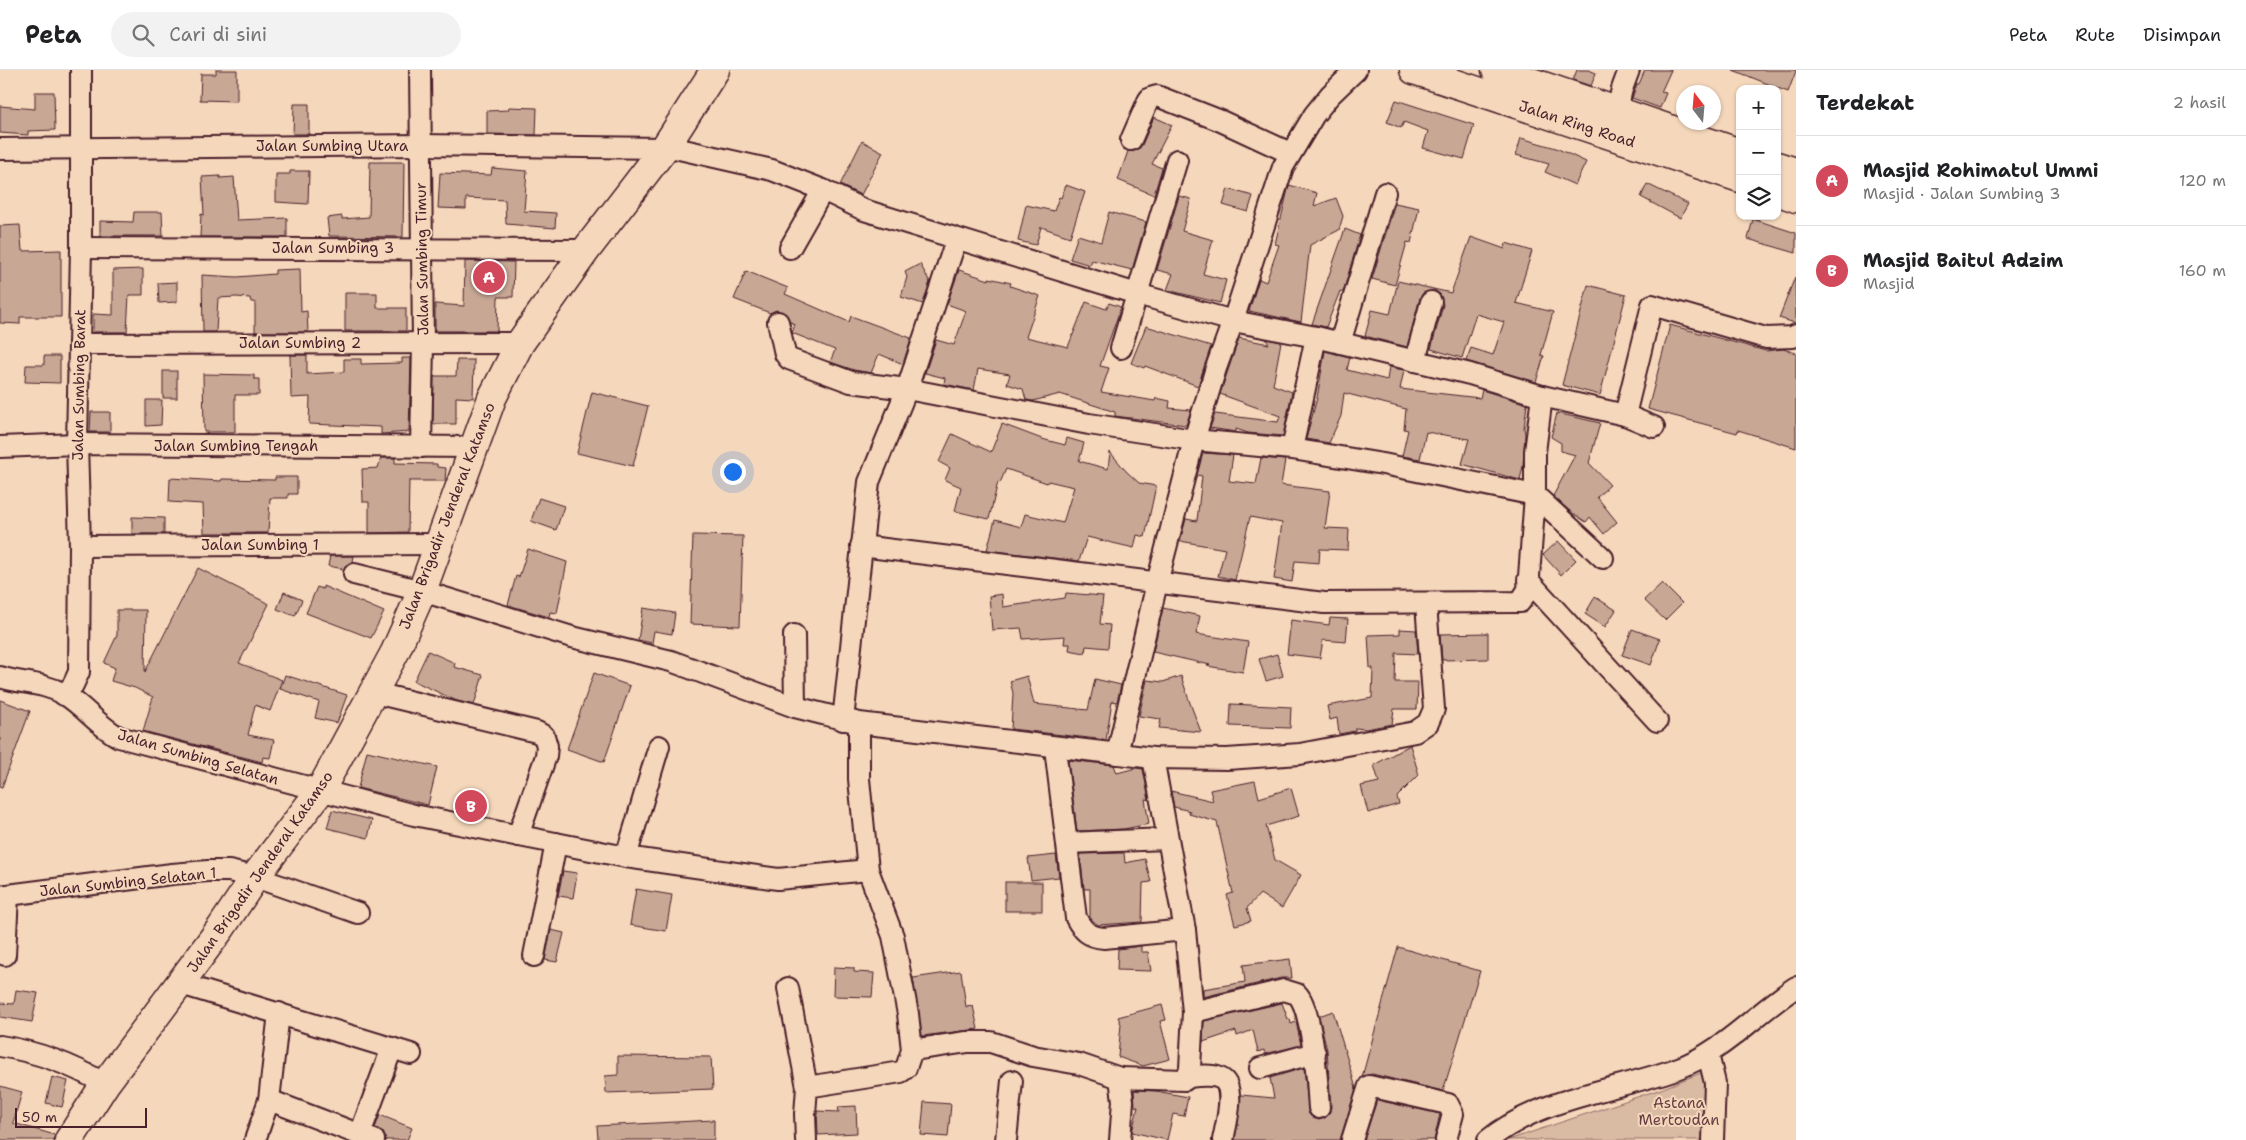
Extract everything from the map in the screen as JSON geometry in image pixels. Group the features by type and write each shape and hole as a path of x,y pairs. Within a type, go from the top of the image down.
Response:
{"highway":[{"name":"Jalan Brigadir Jenderal Katamso","path":"69,1140 105,1084 181,984 255,876 320,791 375,693 422,591 472,447 492,398 520,343 586,250 665,147 715,70"},
{"name":"Jalan Ring Road","path":"1414,70 1687,147 1736,152"},
{"name":"Jalan Ring Road","path":"1501,71 1617,110 1736,176"},
{"path":"1781,167 1796,172"},
{"path":"1781,192 1796,198"}],"street":[{"name":"Jalan Sumbing Barat","path":"64,695 73,685 79,672 80,546 77,444 81,248 81,70"},
{"name":"Jalan Sumbing Timur","path":"420,70 423,343 421,447"},
{"path":"1117,754 1157,583 1194,440 1253,257 1290,153 1330,94 1356,70"},
{"path":"1617,110 1629,70"},
{"path":"1131,140 1148,101 1150,98 1157,96 1222,122 1290,153"},
{"name":"Jalan Sumbing Utara","path":"0,149 421,145 665,147 772,170 823,190 864,210 956,240 1137,294 1233,321 1316,337 1415,361 1542,396 1626,416 1654,427"},
{"path":"1121,348 1177,160"},
{"path":"790,248 823,190"},
{"path":"1340,343 1385,193"},
{"path":"807,1087 900,1072 906,1068 912,1050 908,1014 893,936 868,870 851,721 861,546 869,482 907,389 956,240"},
{"name":"Jalan Sumbing 3","path":"81,248 586,250"},
{"path":"1415,361 1431,302"},
{"path":"1626,416 1652,305 1766,338 1792,337 1796,335"},
{"path":"778,322 785,354 794,362 851,382 907,389 1089,424 1194,440 1292,449 1383,464 1535,495 1603,558"},
{"path":"1292,449 1316,337"},
{"name":"Jalan Sumbing 2","path":"79,344 520,343"},
{"path":"861,546 1324,602 1426,604 1520,602 1525,598 1528,590 1535,495 1535,452 1542,396"},
{"name":"Jalan Sumbing Tengah","path":"0,447 77,444 472,447"},
{"name":"Jalan Sumbing 1","path":"80,546 439,544"},
{"path":"354,574 422,591 572,637 671,661 795,707 851,721 1055,748 1153,758 1227,760 1300,754 1415,732 1428,723 1434,709 1426,604"},
{"path":"1528,580 1657,721"},
{"path":"794,634 795,707"},
{"name":"Jalan Sumbing Selatan","path":"0,677 34,683 64,695 100,725 119,737 414,815 626,857 778,879 868,870"},
{"path":"375,693 537,732 544,736 547,746 546,756 518,836"},
{"path":"626,857 659,746"},
{"path":"1055,748 1076,918 1088,934 1104,938 1185,930"},
{"path":"1153,758 1166,839 1185,930 1193,1012 1188,1077"},
{"path":"1067,842 1166,839"},
{"path":"534,956 556,843"},
{"name":"Jalan Sumbing Selatan 1","path":"2,892 208,871 229,871 255,876 358,912"},
{"path":"2,892 5,955"},
{"path":"181,984 402,1051 367,1137 270,1100"},
{"path":"1488,1140 1517,1120 1545,1108 1677,1069 1708,1054 1796,987"},
{"path":"788,988 807,1087 806,1140"},
{"path":"1193,1012 1284,990 1291,991 1301,998 1315,1053 1319,1108"},
{"path":"254,1140 270,1100 279,1013"},
{"path":"912,1050 967,1042 991,1042 1033,1056 1079,1064 1120,1078 1184,1080 1188,1077 1218,1077 1225,1082 1230,1094 1223,1140"},
{"path":"0,1046 29,1050 54,1058 81,1070 105,1084"},
{"path":"1260,1068 1315,1053"},
{"path":"1708,1054 1715,1083 1713,1140"},
{"path":"1120,1078 1124,1101 1120,1140"},
{"path":"1006,1140 1012,1081"},
{"path":"1352,1140 1369,1086 1448,1104 1453,1114 1446,1140"}],"green space":[{"name":"Astana Mertoudan","path":"1703,1072 1708,1092 1706,1140 1508,1140 1661,1089"}],"building":[{"path":"216,70 237,70 237,101 200,100 201,74 216,74"},
{"path":"1577,70 1589,70 1596,73 1591,86 1573,80"},
{"path":"1645,70 1671,70 1661,92 1666,93 1660,108 1632,98"},
{"path":"1733,70 1796,70 1788,92 1781,89 1781,85 1770,85"},
{"path":"35,92 54,92 55,130 28,131 28,135 0,133 0,106 35,109"},
{"path":"1396,100 1474,125 1464,159 1423,148 1428,131 1404,122 1401,128 1387,122"},
{"path":"294,104 309,104 309,134 293,134"},
{"path":"509,107 537,108 536,135 487,134 487,111 508,110"},
{"path":"1154,117 1172,125 1152,164 1162,168 1154,195 1118,180 1128,151 1138,150 1142,145"},
{"path":"1521,138 1556,148 1586,162 1575,185 1545,172 1549,164 1516,155"},
{"path":"862,141 883,152 861,195 840,185"},
{"path":"370,162 404,162 403,237 329,236 327,218 342,216 342,219 369,217"},
{"path":"492,168 527,171 524,211 556,213 555,228 506,224 505,200 466,198 466,209 438,208 440,173 491,175"},
{"path":"290,171 309,171 308,204 276,202 276,174 290,174"},
{"path":"220,176 220,178 234,177 237,220 287,218 287,237 200,237 201,214 204,215 202,177"},
{"path":"1647,184 1688,204 1680,218 1641,197"},
{"path":"1066,185 1085,192 1070,237 1041,227 1036,245 1018,241 1026,205 1054,211"},
{"path":"1289,185 1317,193 1314,206 1336,198 1343,216 1339,230 1310,245 1301,322 1249,311 1259,279 1266,282 1279,245 1275,244"},
{"path":"1228,189 1253,196 1248,212 1223,205"},
{"path":"1179,196 1191,199 1182,231 1213,240 1203,274 1226,280 1220,303 1167,290 1173,274 1157,270"},
{"path":"1395,203 1419,208 1411,243 1407,242 1395,285 1372,279"},
{"path":"134,212 162,212 163,236 100,236 100,221 133,222"},
{"path":"1109,212 1146,222 1132,270 1092,260 1090,265 1070,259 1078,235 1101,242"},
{"path":"1753,220 1756,220 1796,233 1796,253 1748,239"},
{"path":"20,225 22,251 61,250 61,317 20,317 20,324 0,323 0,226"},
{"path":"1345,229 1360,235 1343,292 1340,291 1326,327 1312,324"},
{"path":"1471,237 1505,249 1506,243 1532,251 1516,303 1553,312 1541,355 1544,356 1536,382 1466,361 1471,348 1493,355 1504,322 1476,314 1462,358 1431,349 1443,305 1440,294 1434,290 1423,293 1420,298 1407,347 1365,336 1372,310 1390,314 1398,281 1451,293"},
{"path":"465,261 514,262 513,297 498,297 497,331 435,331 435,304 464,306"},
{"path":"920,264 930,282 923,304 901,297 907,277 905,272"},
{"path":"143,269 143,295 129,295 127,332 93,332 93,314 113,315 113,270"},
{"path":"300,269 301,312 307,311 308,332 255,332 255,302 251,302 250,298 236,297 218,298 216,332 203,332 202,275 237,277 275,274 275,270"},
{"path":"959,270 989,280 989,278 1011,283 1010,286 1040,296 1026,337 1068,347 1086,302 1106,309 1109,303 1121,307 1100,366 1109,368 1101,392 1155,401 1156,398 1170,401 1169,408 1191,410 1186,425 1115,416 1115,412 1060,394 1033,401 1026,400 1023,389 1007,384 1010,374 978,369 974,390 944,384 945,378 925,373 936,340 954,345 966,311 947,304"},
{"path":"746,271 788,288 785,294 849,322 851,316 911,338 903,364 879,354 871,373 854,370 830,362 835,350 792,333 795,324 790,322 786,314 776,310 770,313 734,299"},
{"path":"1795,277 1796,323 1779,318"},
{"path":"177,282 177,302 159,303 158,283"},
{"path":"1588,285 1626,295 1600,395 1562,385"},
{"path":"345,293 377,293 377,308 406,308 406,331 345,331"},
{"path":"1670,325 1766,351 1783,349 1796,353 1796,448 1738,430 1737,433 1648,409"},
{"path":"1146,326 1211,346 1198,386 1145,366 1144,368 1131,363"},
{"path":"1239,338 1269,344 1266,339 1281,342 1273,385 1292,392 1283,436 1248,433 1236,429 1236,432 1210,428 1215,414 1278,422 1280,416 1220,394"},
{"path":"1325,351 1350,357 1347,370 1387,380 1389,367 1404,370 1400,389 1480,398 1482,390 1527,404 1523,466 1520,480 1462,464 1469,439 1426,432 1420,459 1402,456 1408,430 1404,429 1406,409 1344,393 1341,416 1329,443 1306,439 1317,398"},
{"path":"290,355 307,355 307,374 344,372 344,359 361,359 361,364 402,363 402,358 411,358 409,432 381,434 381,427 309,424 310,397 291,398"},
{"path":"44,356 60,356 60,383 25,382 26,365 44,365"},
{"path":"457,360 474,360 473,398 456,397 456,424 433,424 434,376 456,376"},
{"path":"163,371 177,371 177,398 163,398"},
{"path":"203,374 254,375 254,379 259,379 259,395 235,395 235,432 204,432"},
{"path":"592,392 648,406 633,466 577,453"},
{"path":"146,400 162,400 161,425 146,426"},
{"path":"91,412 110,412 110,432 90,432"},
{"path":"1557,413 1600,423 1589,463 1610,485 1597,497 1617,522 1604,534 1590,517 1586,522 1553,496 1575,455 1561,451 1561,443 1551,437"},
{"path":"1002,424 1042,439 1065,445 1067,438 1084,443 1079,461 1108,469 1110,452 1139,483 1156,486 1145,537 1137,535 1134,548 1087,537 1079,561 987,550 995,520 1021,527 1025,514 1063,523 1074,487 1048,481 1047,483 1006,469 1000,483 998,482 989,519 955,511 961,487 945,480 950,468 939,462 952,434 991,452"},
{"path":"1203,453 1233,455 1229,481 1256,484 1261,458 1285,460 1281,485 1330,491 1325,528 1349,529 1348,550 1320,549 1319,563 1295,561 1292,582 1274,579 1282,523 1250,517 1235,580 1218,576 1225,549 1180,541 1186,519 1197,521 1202,476 1197,475"},
{"path":"381,458 395,458 395,463 437,464 437,467 446,468 445,481 409,481 408,532 369,533 369,502 363,502 362,469 378,468"},
{"path":"275,477 297,477 297,494 288,494 288,498 270,498 268,533 204,533 203,504 169,502 170,478 221,481 222,479 275,480"},
{"path":"539,498 564,506 556,530 531,521"},
{"path":"132,517 164,518 164,534 132,534"},
{"path":"693,535 743,536 740,626 690,624"},
{"path":"1558,541 1576,560 1561,575 1543,555"},
{"path":"528,549 567,562 557,613 550,612 549,617 508,605 516,576 519,577"},
{"path":"330,556 354,556 353,562 346,565 344,569 328,566"},
{"path":"198,568 269,604 239,663 282,680 270,711 255,705 248,735 274,740 270,758 263,757 262,762 143,731 153,697 135,688 111,681 115,668 104,663 117,635 117,610 146,610 145,672"},
{"path":"1662,583 1682,603 1665,620 1644,600"},
{"path":"323,586 384,612 371,638 306,613 317,587 323,589"},
{"path":"284,592 302,600 295,616 277,609"},
{"path":"1066,593 1103,596 1100,624 1110,625 1108,648 1086,646 1085,653 1069,650 1070,644 1064,644 1065,636 1023,639 1021,628 992,630 989,596 1002,594 1003,607 1065,598"},
{"path":"1595,597 1616,610 1605,627 1585,614"},
{"path":"643,608 675,613 672,634 654,631 652,643 638,640"},
{"path":"1163,608 1200,616 1196,634 1248,642 1243,672 1207,666 1210,665 1153,652"},
{"path":"1330,618 1348,619 1346,642 1323,640 1320,658 1287,654 1291,620 1329,625"},
{"path":"1400,629 1416,630 1418,654 1396,653 1395,682 1418,682 1417,709 1394,709 1392,724 1366,729 1355,728 1355,731 1339,734 1337,718 1330,720 1327,706 1372,698 1373,668 1370,668 1368,635 1400,634"},
{"path":"1632,629 1660,639 1651,665 1622,655"},
{"path":"1488,633 1488,659 1442,660 1440,634"},
{"path":"428,651 455,663 454,667 483,675 474,705 457,701 414,681"},
{"path":"1277,654 1283,676 1266,681 1259,659"},
{"path":"594,673 630,686 604,762 567,749"},
{"path":"285,675 347,695 337,723 315,718 319,702 280,689"},
{"path":"1027,676 1034,704 1088,710 1095,679 1121,685 1117,702 1112,701 1106,740 1011,729 1013,693 1010,681"},
{"path":"1181,676 1201,732 1159,728 1161,719 1139,716 1147,680 1163,682"},
{"path":"0,700 30,711 2,787 0,787"},
{"path":"1231,704 1291,707 1290,728 1230,726"},
{"path":"1410,745 1419,775 1397,797 1399,804 1368,813 1361,786 1379,782 1374,765"},
{"path":"367,751 437,767 428,805 358,788"},
{"path":"1068,760 1114,765 1117,773 1136,768 1143,769 1149,800 1145,799 1149,824 1124,829 1077,831"},
{"path":"1255,781 1259,798 1291,788 1299,816 1266,826 1275,860 1301,875 1282,908 1260,894 1247,908 1251,921 1235,925 1227,895 1233,893 1217,822 1189,814 1190,811 1174,807 1171,791 1213,801 1210,790"},
{"path":"459,794 485,798 482,816 456,811"},
{"path":"332,810 372,820 368,838 327,828"},
{"path":"1124,853 1125,863 1145,859 1151,882 1143,883 1142,922 1098,925 1090,918 1090,889 1084,889 1080,854"},
{"path":"1056,855 1059,877 1031,880 1028,858"},
{"path":"563,871 577,873 573,898 558,896"},
{"path":"1005,882 1042,882 1042,911 1005,911"},
{"path":"636,889 672,895 666,931 630,925"},
{"path":"551,930 564,933 557,962 545,960"},
{"path":"1141,946 1141,952 1148,952 1151,971 1117,970 1118,949"},
{"path":"1398,947 1480,971 1443,1091 1372,1074 1362,1077"},
{"path":"1290,959 1292,978 1281,978 1203,997 1203,989 1245,982 1243,965"},
{"path":"834,967 854,968 854,972 874,973 872,997 833,996"},
{"path":"961,971 966,1007 973,1006 978,1029 922,1036 913,978"},
{"path":"16,990 38,993 32,1022 0,1017 0,1003 14,1004"},
{"path":"1282,1003 1291,1024 1296,1022 1301,1045 1265,1054 1264,1050 1258,1052 1253,1030 1237,1036 1236,1031 1203,1042 1204,1021"},
{"path":"1162,1005 1166,1020 1160,1021 1170,1059 1143,1066 1118,1057 1121,1024 1118,1017"},
{"path":"1333,1011 1356,1088 1340,1140 1235,1140 1241,1095 1274,1098 1270,1078 1304,1068 1309,1114 1319,1120 1329,1114 1331,1107 1327,1050 1319,1016"},
{"path":"618,1056 711,1057 713,1089 606,1093 605,1076 618,1075"},
{"path":"52,1077 68,1081 62,1107 46,1103"},
{"path":"0,1086 22,1092 13,1123 55,1135 53,1140 0,1140"},
{"path":"1134,1090 1156,1091 1188,1097 1184,1116 1173,1114 1167,1140 1132,1132 1138,1107 1135,1106"},
{"path":"1377,1100 1440,1114 1434,1140 1364,1140"},
{"path":"924,1102 951,1104 948,1137 921,1135"},
{"path":"856,1106 857,1133 818,1135 817,1111 839,1112 838,1107"},
{"path":"380,1115 412,1128 407,1140 386,1140 383,1132 375,1128"},
{"path":"714,1120 714,1140 598,1140 597,1126"}],"place":[{"name":"Masjid Rohimatul Ummi","path":"489,277"},
{"name":"Masjid Baitul Adzim","path":"471,806"}]}
